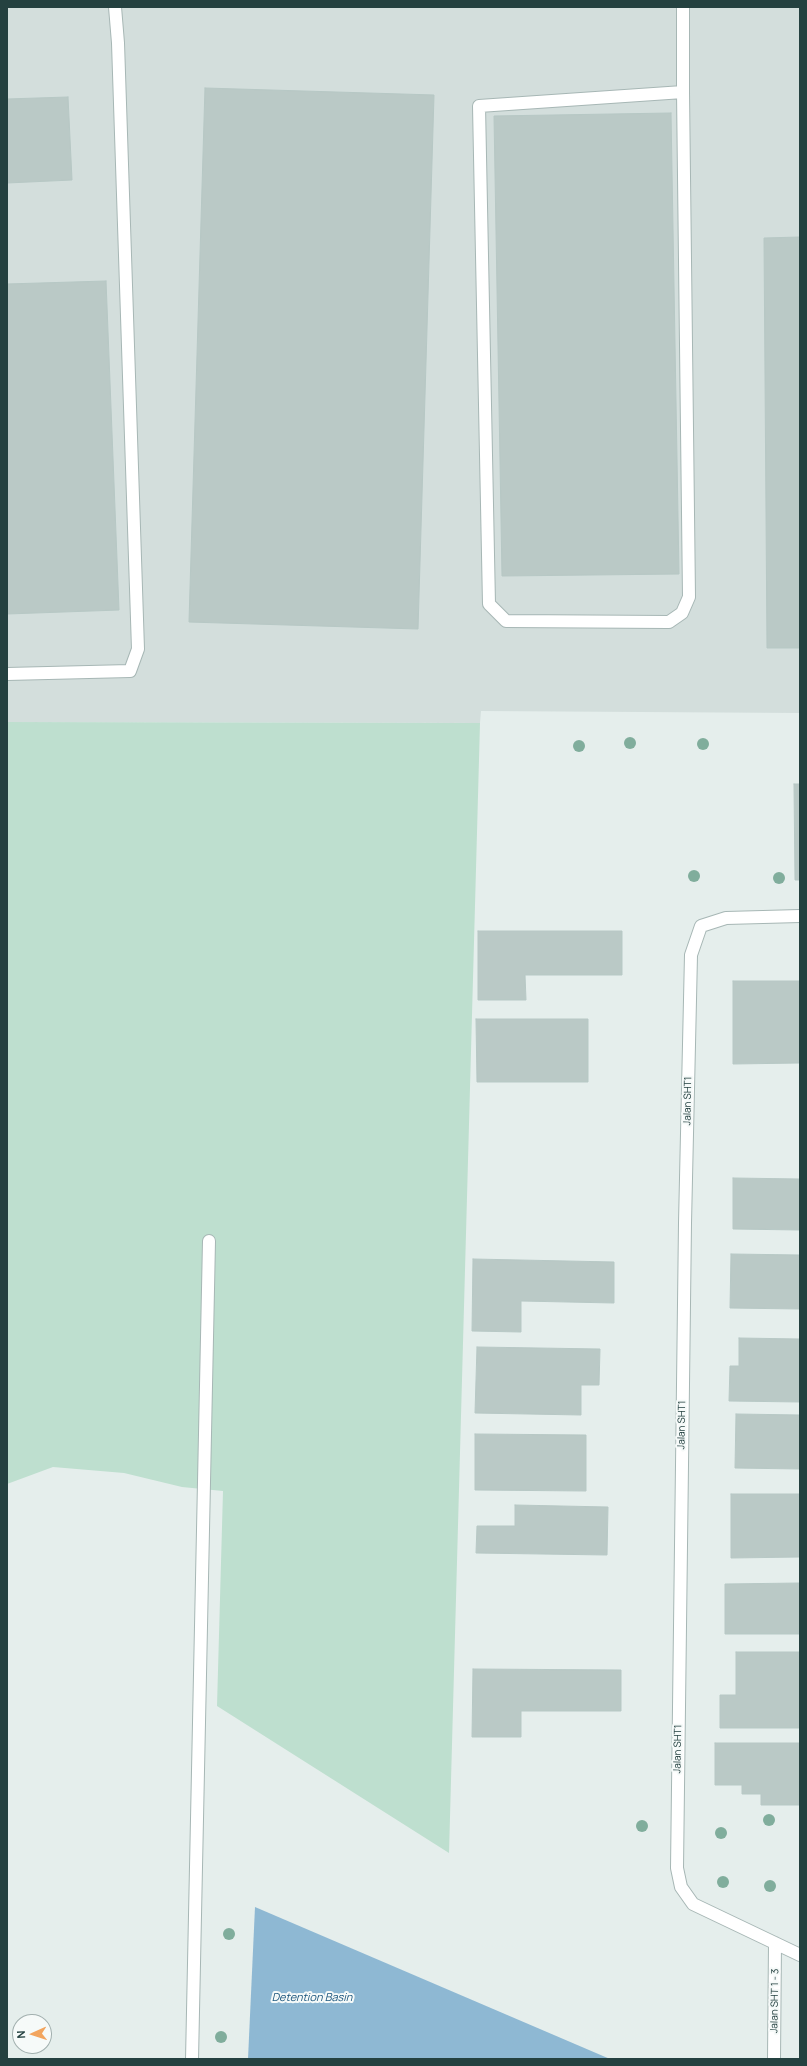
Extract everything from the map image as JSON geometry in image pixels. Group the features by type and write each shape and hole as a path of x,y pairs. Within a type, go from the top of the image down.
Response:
{"street":[{"path":"7,674 130,672 138,649 118,43 115,7"},
{"path":"683,7 689,597 682,613 669,622 506,621 489,604 479,106 683,92"},
{"name":"Jalan SHT1","path":"800,916 726,918 701,926 691,955 685,1215 677,1868 681,1887 693,1904 800,1955"},
{"path":"192,2059 209,1241"},
{"name":"Jalan SHT 1 - 3","path":"774,2059 775,1943"}],"shaded area":[{"path":"7,7 800,7 800,713 481,711 480,723 7,722"}],"green space":[{"path":"7,722 480,723 449,1853 217,1706 223,1491 182,1487 124,1473 53,1467 7,1484"}],"water":[{"name":"Detention Basin","path":"255,1907 610,2059 248,2059"}],"building":[{"path":"205,88 434,95 418,629 189,622"},
{"path":"68,97 72,180 7,183 7,99"},
{"path":"671,113 679,574 502,576 494,116"},
{"path":"800,237 800,648 767,648 764,238"},
{"path":"106,281 119,610 7,614 7,284"},
{"path":"794,784 800,784 800,880 795,880"},
{"path":"478,931 622,931 622,975 525,975 526,1000 478,1000"},
{"path":"733,981 800,981 800,1063 733,1064"},
{"path":"476,1019 588,1019 588,1082 477,1082"},
{"path":"733,1178 800,1179 800,1230 733,1229"},
{"path":"731,1254 800,1255 800,1309 730,1308"},
{"path":"473,1259 614,1262 614,1303 521,1301 521,1332 472,1331"},
{"path":"739,1338 800,1339 800,1402 729,1401 730,1366 739,1366"},
{"path":"477,1347 600,1349 599,1385 581,1385 581,1415 475,1413"},
{"path":"736,1414 800,1415 800,1469 735,1468"},
{"path":"475,1434 586,1435 586,1491 475,1490"},
{"path":"731,1494 800,1494 800,1557 731,1558"},
{"path":"515,1505 608,1507 607,1555 476,1553 477,1526 515,1526"},
{"path":"800,1583 800,1634 725,1634 725,1584"},
{"path":"736,1652 800,1652 800,1728 720,1728 720,1695 736,1695"},
{"path":"473,1669 621,1670 621,1711 521,1711 521,1737 472,1737"},
{"path":"715,1743 800,1743 800,1805 761,1805 761,1794 742,1794 742,1785 715,1785"}]}
